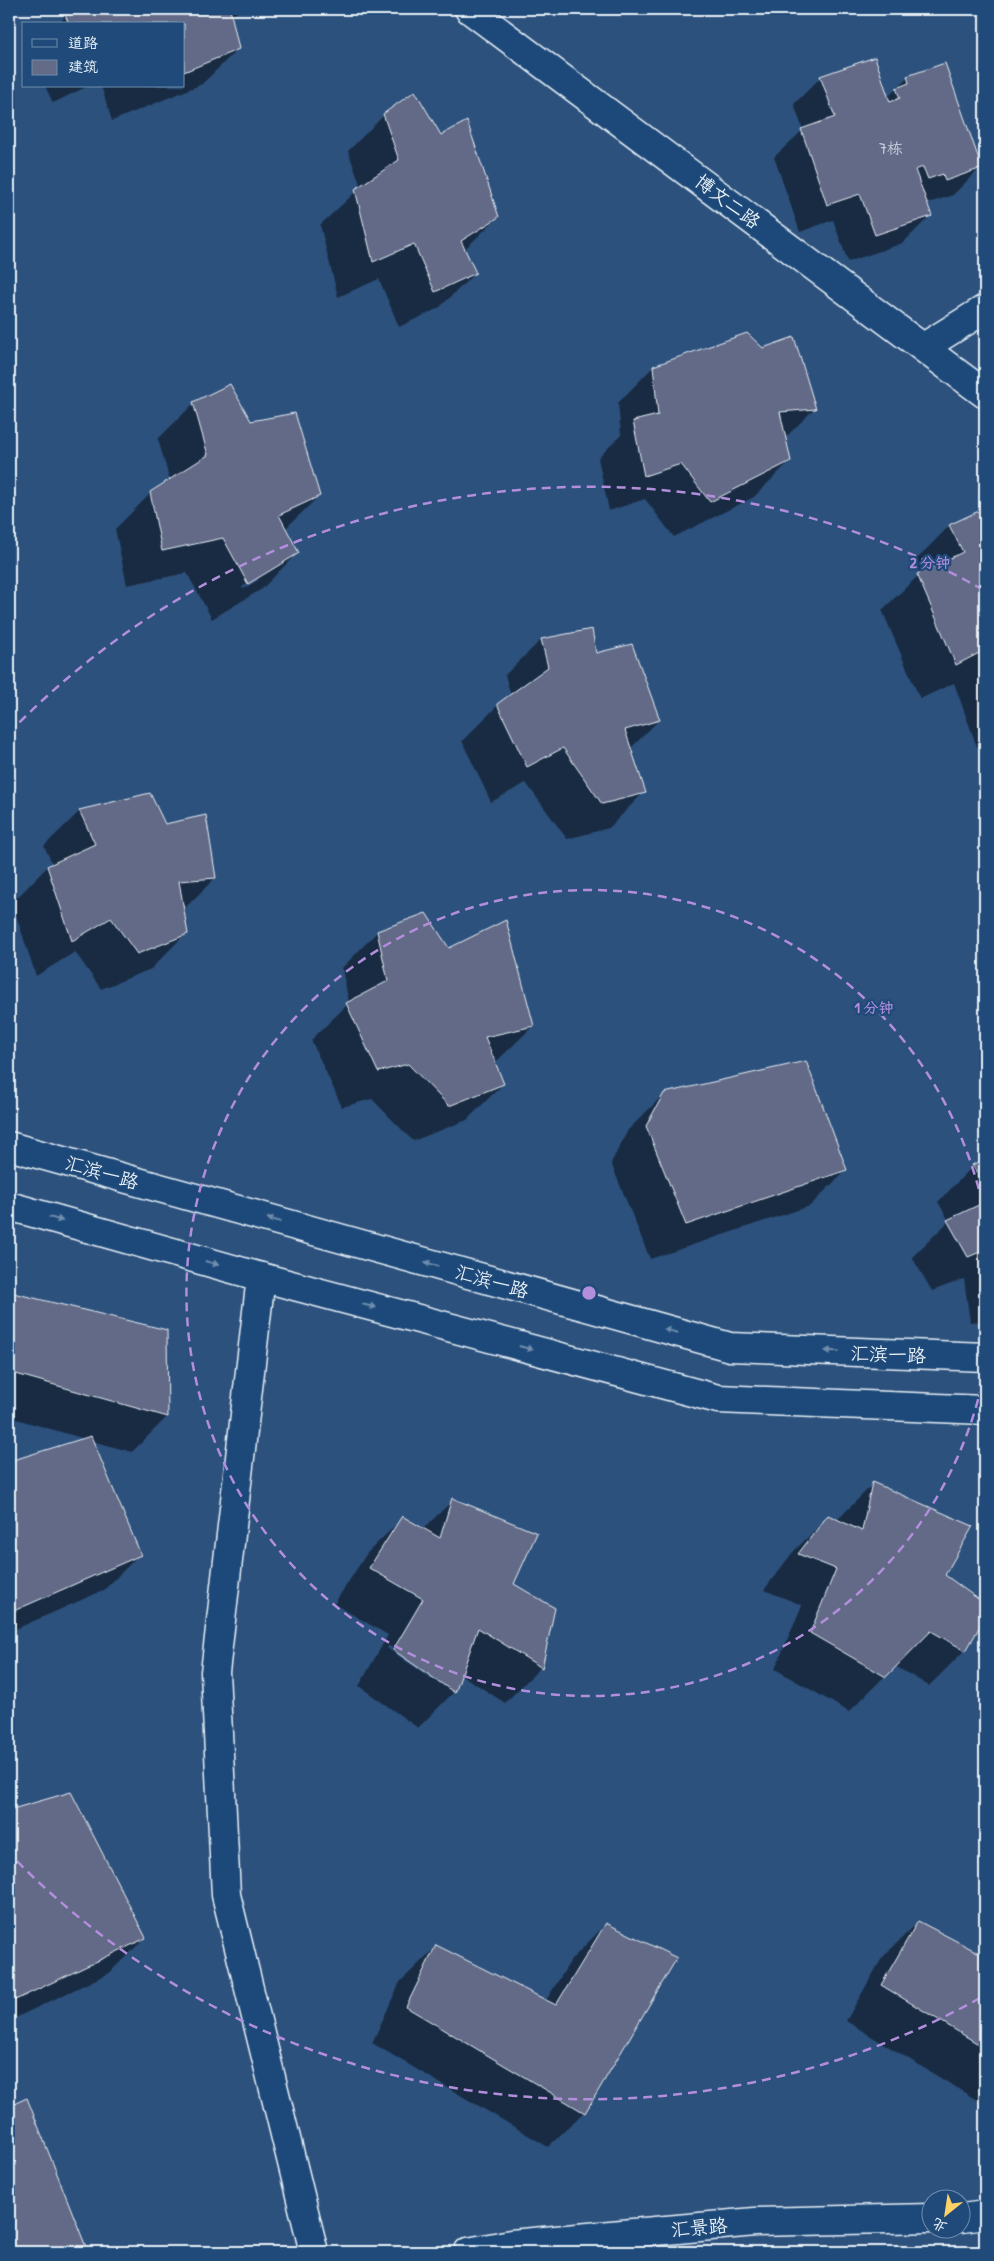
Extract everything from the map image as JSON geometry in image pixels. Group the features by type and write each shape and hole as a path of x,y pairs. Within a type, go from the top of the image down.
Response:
{"street":[{"name":"博文二路","path":"469,9 985,394"},
{"path":"924,347 985,309"},
{"name":"汇滨一路","path":"9,1146 730,1347 985,1357"},
{"path":"9,1206 261,1277 718,1399 985,1410"},
{"path":"261,1277 215,1672 226,1895 314,2252"},
{"path":"972,2217 985,2215"},
{"name":"汇景路","path":"468,2252 511,2244 755,2222 922,2218"}],"building":[{"path":"79,9 230,9 239,49 185,72 185,22 68,22 65,15"},
{"path":"875,57 890,102 900,98 896,88 909,83 907,76 945,63 982,168 945,181 943,174 928,179 923,167 915,170 932,216 875,235 860,194 827,205 801,129 835,117 820,76"},
{"path":"415,91 441,135 467,121 499,217 461,241 476,273 435,292 414,244 373,262 355,189 399,160 383,114"},
{"path":"747,333 763,348 794,337 816,409 780,412 791,461 710,502 681,464 644,476 633,421 658,415 653,366"},
{"path":"230,384 251,421 295,413 320,496 279,515 299,553 248,584 223,538 162,551 150,492 208,455 193,402"},
{"path":"985,508 985,650 956,665 917,574 963,552 949,525"},
{"path":"592,629 596,653 632,644 660,720 625,730 646,793 602,804 563,748 527,767 497,704 548,667 541,639"},
{"path":"150,793 165,824 206,815 216,878 179,881 188,934 137,954 111,918 72,941 47,866 95,844 79,810"},
{"path":"426,913 449,948 506,920 534,1026 485,1037 504,1084 449,1106 408,1064 378,1072 346,1003 388,981 377,931"},
{"path":"806,1061 847,1170 686,1225 646,1126 664,1093"},
{"path":"985,1159 985,1186 972,1165"},
{"path":"985,1202 985,1250 968,1257 947,1220"},
{"path":"9,1292 167,1330 168,1417 9,1372"},
{"path":"91,1436 141,1555 9,1613 9,1458 10,1461"},
{"path":"872,1482 973,1526 945,1575 985,1604 985,1617 966,1651 931,1631 886,1677 810,1633 836,1569 798,1554 828,1515 862,1531"},
{"path":"452,1498 537,1533 514,1584 555,1608 542,1668 478,1628 455,1693 393,1650 423,1599 369,1568 402,1516 440,1538"},
{"path":"71,1792 146,1938 9,2003 9,1810"},
{"path":"918,1921 985,1956 985,2048 881,1985"},
{"path":"606,1923 677,1958 585,2113 406,2007 436,1945 556,2005"},
{"path":"27,2098 88,2252 9,2252 9,2106"}]}
